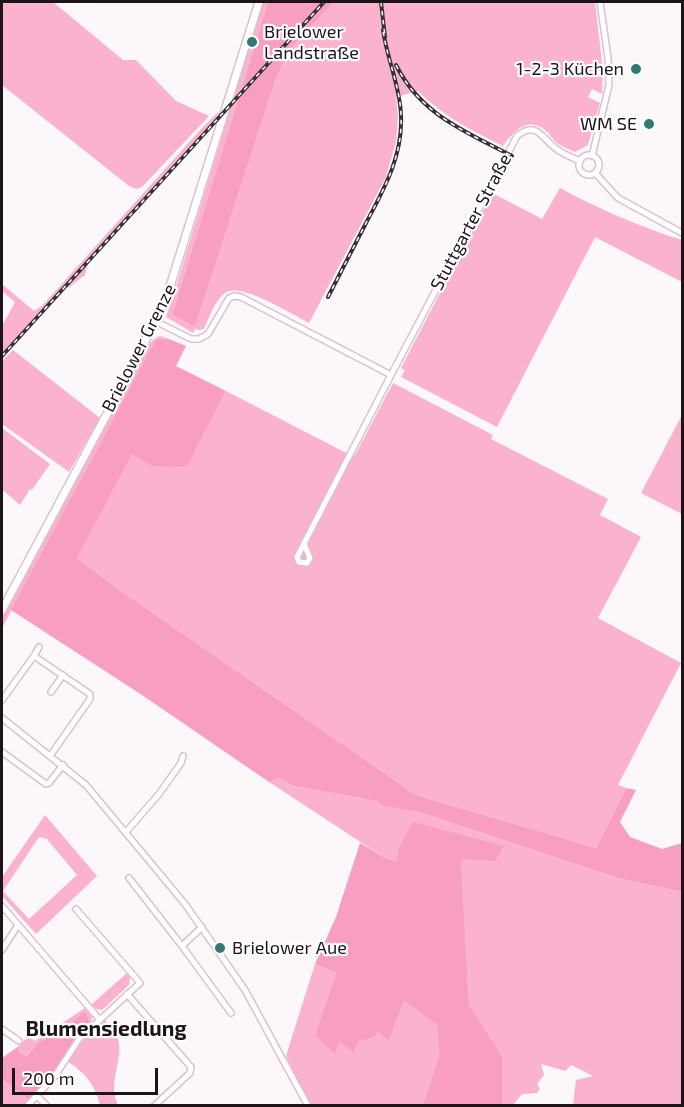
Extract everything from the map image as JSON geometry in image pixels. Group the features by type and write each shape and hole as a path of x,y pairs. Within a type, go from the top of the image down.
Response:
{"main road":[{"name":"Brielower Grenze","path":"2,610 167,296 259,2"}],"street":[{"path":"592,156 609,85 608,58 600,2"},
{"name":"Stuttgarter Straße","path":"304,544 517,136 527,130 538,132 556,150 580,161"},
{"path":"585,156 592,156 599,163 595,173 589,175 583,173 580,161 585,156"},
{"path":"595,173 618,198 682,233"},
{"path":"155,321 191,339 199,339 208,334 225,302 234,296 241,297 391,375"},
{"path":"2,700 39,647"},
{"path":"34,656 91,696 50,756"},
{"path":"51,692 63,675"},
{"path":"2,728 4,720 63,765 92,791 185,904 255,1006 308,1106"},
{"path":"2,752 46,784 63,765"},
{"path":"126,832 159,794 181,763 183,756"},
{"path":"129,878 231,1013"},
{"path":"2,906 99,1020"},
{"path":"27,1106 56,1076 72,1048 140,983 76,909"},
{"path":"2,950 18,925"},
{"path":"182,946 202,927"},
{"path":"128,994 192,1067 190,1073 154,1106"},
{"path":"2,1029 19,1041"},
{"path":"37,1096 47,1106"}],"shaded area":[{"path":"2,2 53,2 123,60 136,60 176,101 209,116 142,187 136,189 129,186 2,85"},
{"path":"263,2 268,2 172,315 195,327 275,81 289,50 334,2 595,2 603,72 602,94 592,89 588,97 600,103 588,145 575,152 558,144 538,126 526,125 516,131 503,146 448,116 418,91 396,97 398,117 396,142 386,177 309,323 254,295 232,291 225,293 218,300 204,329 195,329 193,333 166,317"},
{"path":"268,2 334,2 289,50 275,81 195,327 172,315"},
{"path":"221,112 89,258 85,275 69,287 61,289 2,354 2,326 15,302 2,291 2,284 34,311 42,306 201,129 217,113"},
{"path":"220,117 169,286 112,395 167,284 216,127 214,124"},
{"path":"560,188 620,217 682,240 682,282 595,237 497,427 401,377 405,370 401,368 492,193 542,219"},
{"path":"160,336 169,339 156,341 2,628 2,616 80,467 148,346"},
{"path":"169,339 186,346 176,366 226,391 187,467 152,466 132,454 77,558 121,591 416,795 596,848 626,788 636,790 620,822 630,837 662,849 682,843 682,892 618,878 419,812 382,806 377,801 294,786 279,778 269,782 142,695 11,610 156,340"},
{"path":"13,350 100,418 69,472 2,424 2,361"},
{"path":"393,383 493,435 491,439 608,499 600,515 641,537 598,618 681,663 618,785 626,788 596,848 416,795 121,591 77,558 132,453 187,467 226,391 354,457"},
{"path":"682,415 682,514 641,493"},
{"path":"2,428 50,464 20,505 4,491 2,492"},
{"path":"279,778 294,786 377,801 382,806 419,812 618,878 682,892 682,1105 573,1105 576,1080 593,1076 571,1065 565,1071 541,1064 544,1075 537,1084 540,1089 537,1093 522,1094 513,1105 502,1105 502,1056 469,1004 461,859 504,846 398,861 385,858 269,782"},
{"path":"45,815 97,876 36,934 2,896 2,877","holes":["39,837 47,839 77,875 29,919 3,891"]},
{"path":"413,822 504,846 495,861 461,859 469,1004 502,1056 502,1105 427,1106 423,1104 439,1056 437,1025 404,1000 389,1041 377,1032 375,1037 358,1042 354,1053 339,1041 335,1054 315,1035 336,973 315,964 336,917 360,843 385,858 397,861 399,848"},
{"path":"315,964 336,973 315,1035 335,1053 339,1040 354,1053 358,1042 375,1037 377,1032 389,1041 404,999 437,1025 439,1056 423,1104 427,1105 310,1105 286,1056"},
{"path":"128,972 129,985 102,1010 91,1005"},
{"path":"85,1008 92,1017 91,1025 86,1013 83,1012 64,1029 39,1042 25,1056 20,1053 19,1046 28,1037 35,1041"},
{"path":"83,1012 86,1013 91,1025 70,1046 51,1078 29,1100 2,1079 2,1058 19,1046 20,1053 26,1056 39,1042 64,1029"},
{"path":"104,1019 116,1034 119,1042 114,1087 118,1105 100,1105 88,1080 67,1061 75,1049"},
{"path":"2,1079 29,1100 23,1105 2,1105"}],"railway":[{"path":"2,356 324,2"},
{"path":"381,2 385,37"},
{"path":"328,297 386,185 399,144 400,104 383,30"},
{"path":"396,65 406,82 431,109 461,129 512,156"}],"place":[{"name":"Brielower Landstraße","path":"252,42"},
{"name":"1-2-3 Küchen","path":"636,69"},
{"name":"WM SE","path":"649,124"},
{"name":"Brielower Aue","path":"220,948"}],"district":[{"name":"Blumensiedlung","path":"106,1029"}]}
